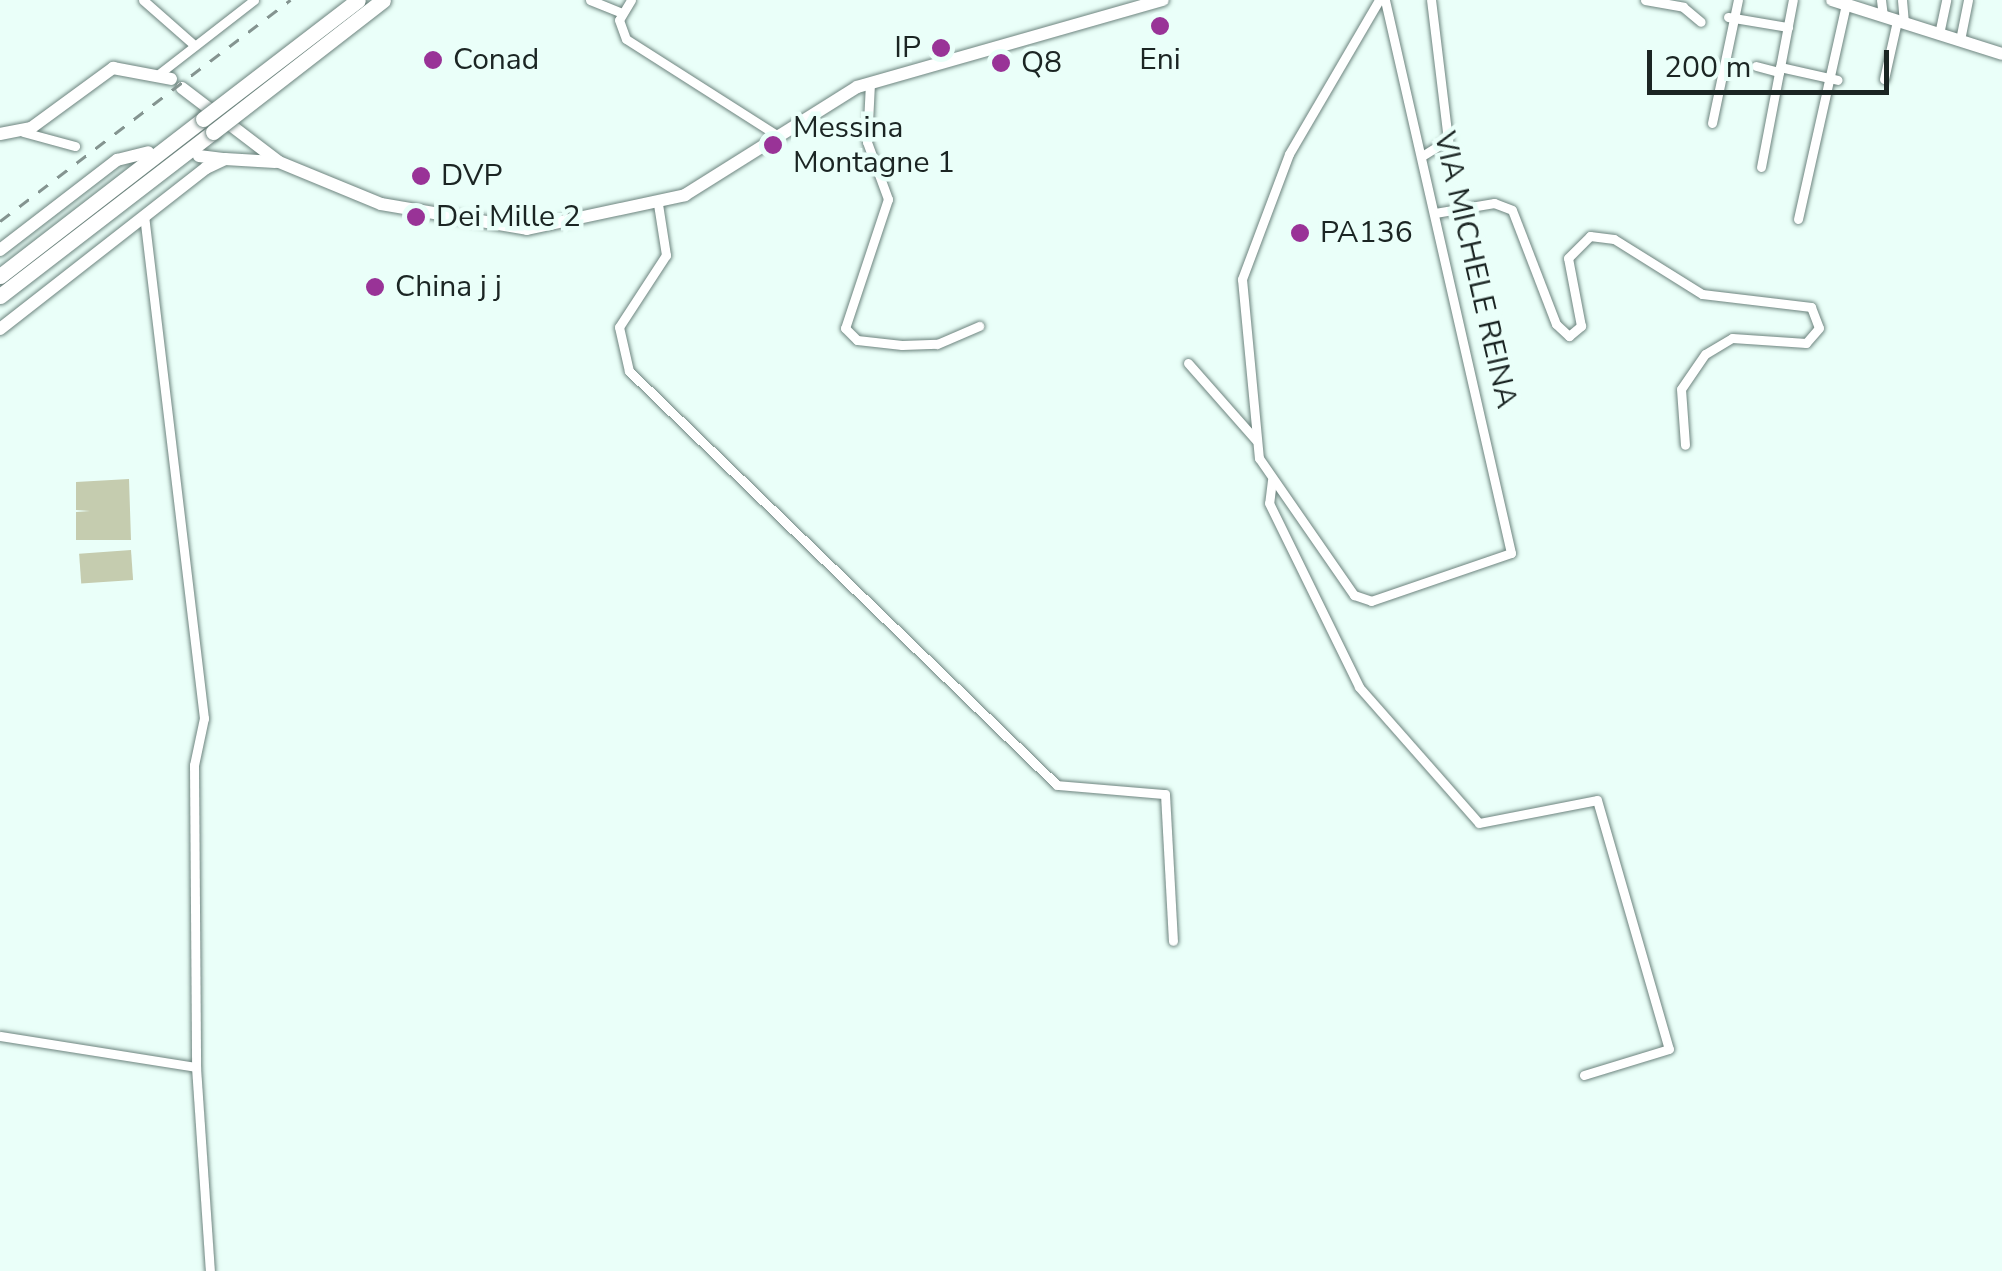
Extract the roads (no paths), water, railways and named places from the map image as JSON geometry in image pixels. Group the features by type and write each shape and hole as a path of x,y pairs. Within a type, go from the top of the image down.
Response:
{"highway":[{"path":"0,296 358,0"},
{"path":"0,276 384,0"}],"street":[{"path":"143,0 194,44"},
{"path":"171,80 194,44 254,0"},
{"path":"590,0 622,13"},
{"path":"630,0 622,13 626,39 778,136"},
{"path":"23,132 113,68 171,80 279,162 381,204 507,230 609,205 658,204 870,83 1163,0"},
{"path":"1382,0 1288,154 1242,278 1256,440 1272,480 1269,503 1359,687 1479,824 1597,800 1668,1049 1584,1075"},
{"name":"VIA MICHELE REINA","path":"1272,480 1354,595 1371,601 1510,553 1435,212 1382,0"},
{"path":"1422,156 1448,140 1430,0"},
{"path":"1649,0 1684,4 1701,22"},
{"path":"1712,123 1731,18 1738,0"},
{"path":"1760,167 1793,0"},
{"path":"1881,0 1883,16"},
{"path":"1884,79 1901,22 1902,0"},
{"path":"1939,34 1946,0"},
{"path":"1960,40 1968,0"},
{"path":"1798,219 1832,79 1843,2 2002,54"},
{"path":"1731,18 1788,28"},
{"path":"1756,66 1832,79"},
{"path":"870,83 868,142 888,199 845,328 857,340 902,345 937,344 979,326"},
{"path":"0,134 23,132 76,146"},
{"path":"0,250 117,160 148,152"},
{"path":"200,156 279,162"},
{"path":"0,328 144,215 225,159"},
{"path":"1435,212 1494,203 1512,210 1556,324 1569,336 1581,326 1568,258 1590,236 1614,239 1702,294 1811,307 1819,328 1806,342 1732,338 1705,354 1681,389 1685,445"},
{"path":"658,204 666,256 619,327 629,371 1057,785 1166,794 1173,942"},
{"path":"144,215 204,718 194,765 196,1067 210,1271"},
{"path":"1188,363 1256,440"},
{"path":"0,1036 196,1067"}],"railway":[{"path":"0,221 290,0"}],"place":[{"name":"Eni","path":"1160,26"},
{"name":"IP","path":"941,48"},
{"name":"Conad","path":"433,60"},
{"name":"Q8","path":"1001,63"},
{"name":"Messina Montagne 1","path":"773,145"},
{"name":"DVP","path":"421,176"},
{"name":"Dei Mille 2","path":"416,217"},
{"name":"PA136","path":"1300,233"},
{"name":"China j j","path":"375,287"}]}
